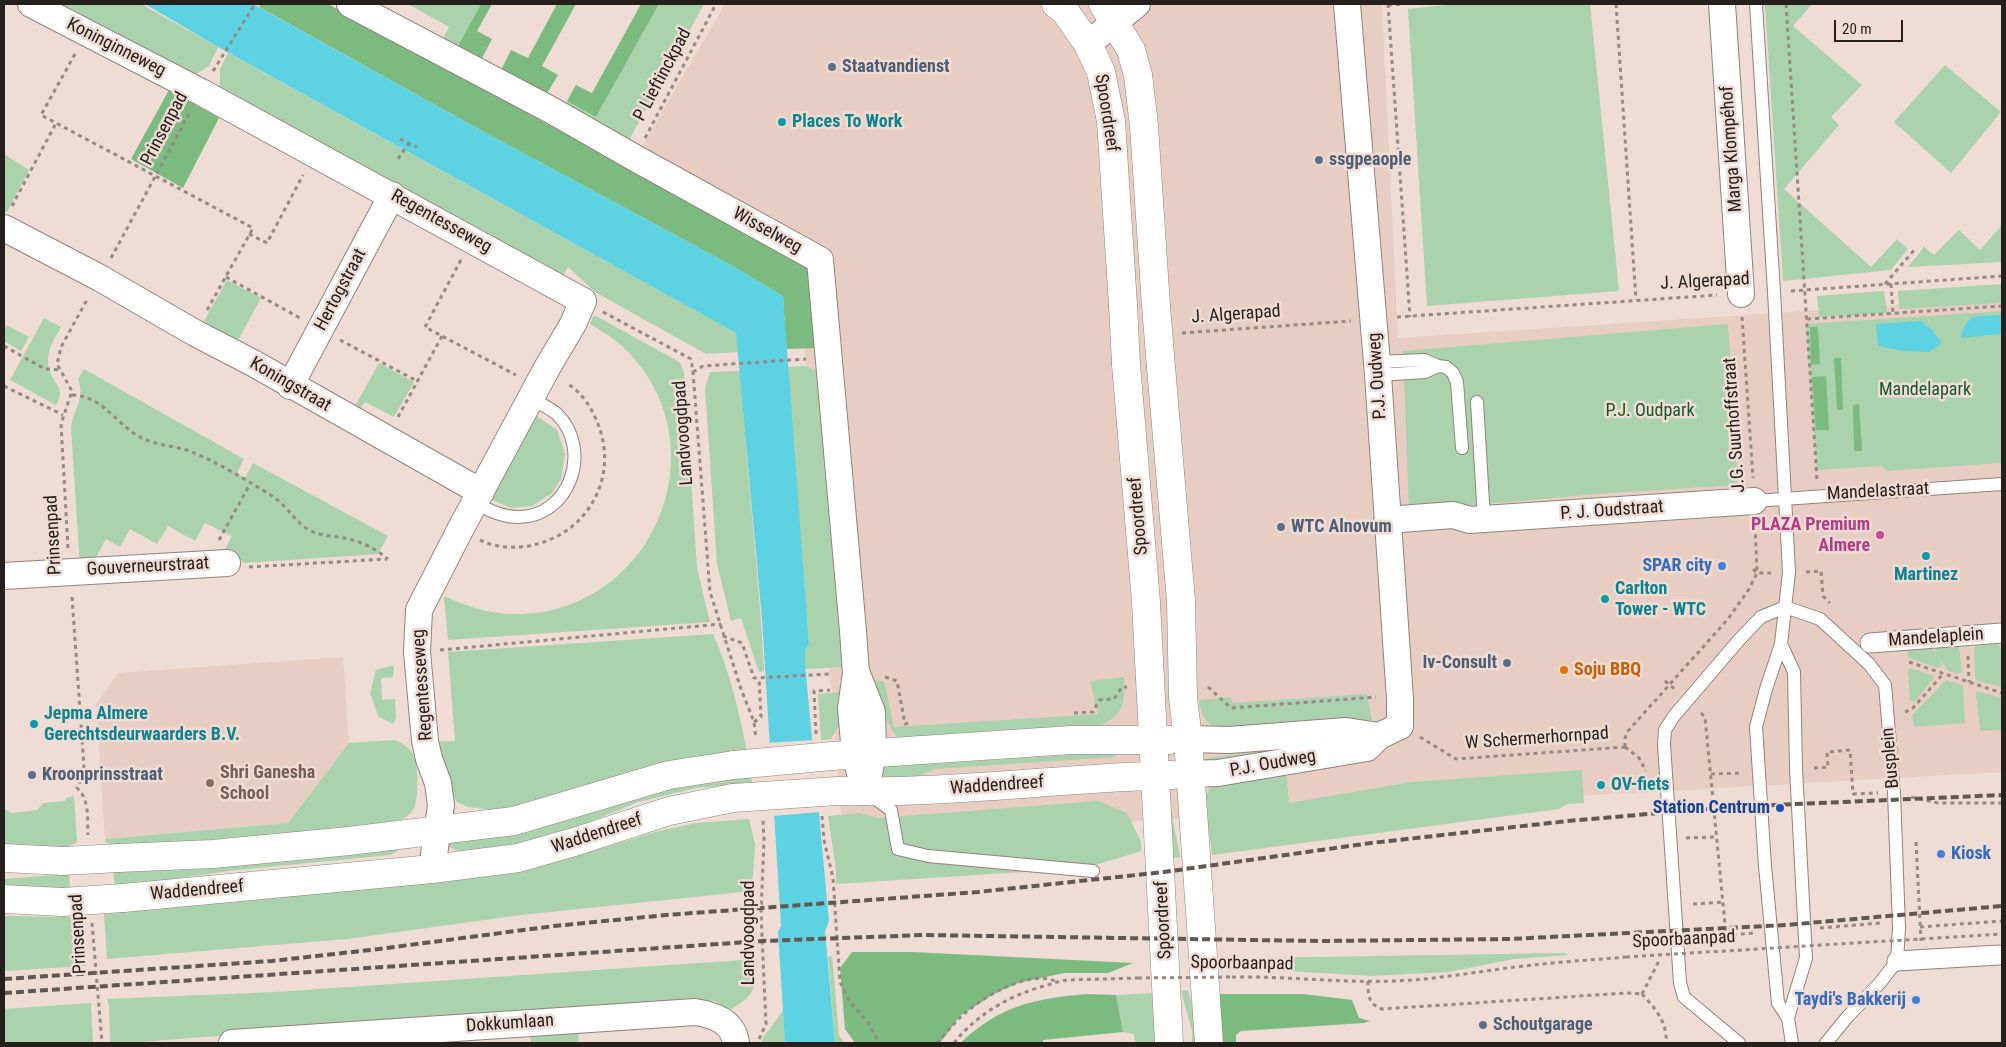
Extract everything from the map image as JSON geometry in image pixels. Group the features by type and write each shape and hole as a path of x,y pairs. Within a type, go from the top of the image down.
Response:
{"main road":[{"name":"Spoordreef","path":"1056,4 1064,10 1088,44 1101,72 1111,121 1126,364 1143,554 1169,1043"},
{"name":"Spoordreef","path":"1109,13 1131,50 1138,76 1144,126 1156,306 1181,601 1183,685 1209,1043"},
{"name":"Waddendreef","path":"4,858 63,861 213,854 349,842 431,830 469,827 514,821 669,776 734,765 844,751 1071,740 1152,741 1188,739"},
{"name":"Waddendreef","path":"4,899 62,902 123,898 432,869 518,858 669,811 733,798 837,791 916,792 1190,774"}],"street":[{"name":"Koninginneweg","path":"31,4 201,92"},
{"name":"Wisselweg","path":"350,4 551,110 820,260 843,502 856,673 872,712 844,751 865,792"},
{"path":"1088,44 1109,13 1137,4"},
{"name":"P.J. Oudweg","path":"1190,774 1218,774 1367,748 1390,731 1400,695 1378,368 1347,4"},
{"name":"Marga Klompéhof","path":"1722,4 1741,294"},
{"name":"Regentesseweg","path":"201,92 584,301 419,610 417,652 428,759 438,784 441,805 431,830 432,869"},
{"name":"Hertogstraat","path":"290,386 392,195"},
{"name":"Koningstraat","path":"6,220 100,278 195,333 253,363 290,386 386,439 478,497"},
{"name":"P. J. Oudstraat","path":"1388,528 1457,528 1477,520 1754,501"},
{"name":"Gouverneurstraat","path":"4,576 219,563"},
{"name":"Mandelaplein","path":"1870,643 2002,633"},
{"name":"P.J. Oudweg","path":"1188,739 1229,740 1346,731 1390,731"},
{"path":"1897,961 1999,955"},
{"name":"Dokkumlaan","path":"232,1043 502,1034 695,1012 713,1014 731,1034"}],"lane":[{"path":"1756,4 1789,572 1781,644 1766,689 1756,728 1765,866 1778,1003 1788,1018 1792,1043"},
{"path":"1378,368 1425,372 1438,366 1446,367 1453,373 1457,382 1462,448"},
{"path":"478,497 500,515 520,517 539,513 556,502 568,486 575,468 575,448 569,429 557,414 534,392"},
{"path":"1477,402 1477,520"},
{"name":"Mandelastraat","path":"1754,501 2002,484"},
{"path":"1739,1043 1684,997 1680,983 1664,744 1665,730 1686,700 1739,640 1761,618 1785,608"},
{"name":"Busplein","path":"1785,608 1820,619 1869,664 1885,686 1894,792 1899,928 1897,961"},
{"path":"1781,644 1794,672 1796,769 1806,958 1788,1018"},
{"path":"865,792 891,810 898,849 928,856 1093,871"},
{"path":"1826,1043 1849,1014 1879,984 1897,961"}],"path":[{"name":"Prinsenpad","path":"60,370 58,364 60,348 156,177 216,65 255,4"},
{"name":"P Lieftinckpad","path":"635,158 716,4"},
{"path":"1388,4 1404,4"},
{"name":"J. Algerapad","path":"1388,4 1410,317 1741,294"},
{"path":"1616,4 1636,300"},
{"path":"1786,4 1818,496"},
{"path":"86,34 41,115 253,228 195,333"},
{"path":"6,220 56,123"},
{"path":"400,138 417,147"},
{"path":"398,159 409,143"},
{"path":"249,234 267,243 315,153"},
{"path":"472,240 425,327 534,392"},
{"path":"1885,284 1915,249"},
{"name":"J. Algerapad","path":"1774,292 2002,276"},
{"path":"1891,284 1893,313"},
{"name":"J.G. Suurhoffstraat","path":"1626,747 1625,738 1628,731 1728,619 1749,589 1757,573 1741,294"},
{"name":"Landvoogdpad","path":"584,301 691,359 710,592 723,636 754,722 757,742"},
{"path":"1807,319 2002,306"},
{"name":"J. Algerapad","path":"1179,333 1374,319"},
{"path":"386,439 442,336"},
{"path":"4,346 45,369 60,370 70,384 72,395 84,396 101,404 124,426 144,439 192,452 274,497 303,526 324,536 344,538 365,544 388,560 238,568 219,563 210,556 250,484"},
{"path":"693,372 702,366 802,359"},
{"path":"4,386 63,415"},
{"name":"Prinsenpad","path":"72,395 61,424 84,767 83,776 77,788 84,794 86,800 88,845"},
{"path":"417,652 721,624"},
{"path":"723,636 742,643 754,678 830,674"},
{"path":"1966,636 1969,682"},
{"path":"1907,662 2002,692"},
{"path":"856,673 878,675 897,681 905,724 915,723"},
{"path":"1904,712 1912,709 1943,674"},
{"path":"754,722 760,717 759,678"},
{"path":"1665,681 1705,717 1726,935"},
{"path":"1183,685 1204,683 1231,708 1400,695"},
{"path":"1073,713 1093,712 1099,700 1114,699 1122,687 1150,686"},
{"path":"831,690 814,691 844,751"},
{"name":"W Schermerhornpad","path":"1390,731 1412,732 1456,758 1626,747"},
{"path":"1626,747 1644,765 1648,777"},
{"path":"1876,793 1894,792 1938,802 2002,803"},
{"path":"822,815 824,840 833,878 840,982 850,1002 870,1025 879,1043"},
{"name":"Landvoogdpad","path":"756,1043 763,1034 766,1024 760,913 764,840 763,820"},
{"path":"1686,904 1724,902"},
{"name":"Prinsenpad","path":"92,914 102,1043"},
{"path":"1920,927 2002,921"},
{"name":"Spoorbaanpad","path":"937,1043 963,1014 998,991 1019,982 1034,979 1047,978 1056,981 1232,977 1368,981 1434,978 1524,966 1626,957 2002,934"},
{"name":"Spoorbaanpad","path":"954,1043 977,1018 1027,991 1056,981"},
{"path":"1368,981 1370,1001 1382,1009 1627,993 1642,994 1662,1020 1665,1028 1666,1043"}],"shaded area":[{"path":"725,4 1382,4 1398,338 2002,298 2002,772 843,838 800,287 620,184"},
{"name":"Shri Ganesha School","path":"343,657 349,743 288,823 105,839 96,704 118,673"}],"green space":[{"path":"56,4 141,4 218,47 209,66 199,72 194,79"},
{"path":"260,4 328,4 808,267 817,348 786,349 783,296 727,263 473,126 259,7"},
{"path":"408,4 481,4 456,49 442,41 449,27"},
{"path":"481,4 492,4 477,31 492,39 480,62 456,49"},
{"path":"557,4 576,4 542,66 558,75 546,95 501,70 511,50 528,58"},
{"path":"641,4 659,4 596,117 567,101 576,85 592,93"},
{"path":"659,4 704,4 628,142 565,105 567,101 596,117"},
{"path":"1455,4 1590,4 1619,291 1427,306 1408,9"},
{"path":"1765,4 1812,4 1793,26 1862,85 1831,117 1839,125 1784,189 1871,267 1897,239 1908,249 1891,270 1783,281"},
{"path":"228,53 736,333 738,352 706,354 595,292 568,267 560,281 217,92 220,84 220,69"},
{"path":"1945,65 2001,112 1951,173 1894,122"},
{"path":"169,90 219,118 183,188 131,159"},
{"path":"4,154 29,170 7,212 4,211"},
{"path":"2002,225 2002,262 1908,267 1924,247 1934,255 1959,230 1980,250"},
{"path":"227,280 261,298 237,342 204,321"},
{"path":"2002,284 2002,303 1899,309 1898,291"},
{"path":"1884,291 1887,313 1819,317 1817,296"},
{"name":"Mandelapark","path":"2002,311 2002,463 1887,471 1882,466 1817,470 1806,324"},
{"path":"594,315 674,359 680,363 684,372 697,568 710,622 448,640 444,596 478,609 504,614 561,608 602,588 634,559 657,522 669,480 670,436 657,393 629,353 611,337 590,324"},
{"path":"44,318 61,327 52,344 48,358 49,370 60,394 56,405 10,380"},
{"path":"4,324 29,337 21,351 4,341"},
{"name":"P.J. Oudpark","path":"1728,324 1738,485 1596,494 1409,511 1403,351"},
{"path":"1810,327 1818,327 1820,364 1811,365"},
{"path":"1834,358 1841,358 1843,410 1837,410"},
{"path":"379,363 414,382 394,417 365,402 360,409 355,406"},
{"path":"805,366 824,373 843,667 805,669 805,650 809,645 787,367"},
{"path":"84,369 244,459 237,473 245,478 253,463 388,536 378,554 245,563 224,551 232,536 205,523 195,541 168,526 157,544 130,529 120,547 106,539 93,563 80,566 71,428 81,393 78,379"},
{"path":"741,371 762,634 764,671 759,672 741,618 731,621 717,564 705,388 710,372"},
{"path":"1826,376 1829,430 1816,430 1812,377"},
{"path":"1859,404 1862,451 1854,451 1853,405"},
{"path":"534,414 557,430 565,454 561,479 552,493 532,506 511,508 488,498"},
{"path":"713,634 729,677 747,752 660,763 499,811 468,807 457,802 450,789 435,742 455,741 448,652"},
{"path":"1996,644 2000,646 2002,652 2002,687 1978,681 1975,678 1974,646"},
{"path":"1959,647 1962,671 1959,674 1948,671 1939,658 1942,665 1938,668 1907,656 1909,650 1930,648 1935,652 1937,648"},
{"path":"394,665 393,677 381,678 382,700 395,699 396,718 393,724 378,716 370,693 376,670"},
{"path":"1910,668 1932,675 1934,678 1914,702 1910,700 1908,671"},
{"path":"1124,677 1123,702 1118,714 1097,727 918,741 897,738 887,721 872,680 884,681 894,727 1098,714 1090,681"},
{"path":"1946,680 1963,685 1965,723 1914,727 1912,715"},
{"path":"1977,691 2002,698 2002,730 1980,731"},
{"path":"840,692 842,720 831,739 821,740 818,694"},
{"path":"1367,694 1372,720 1357,723 1217,729 1204,717 1199,700 1231,697 1232,703"},
{"path":"395,740 412,752 416,764 417,777 415,806 410,814 397,823 110,849 109,843 105,842 105,839 288,823 349,743"},
{"path":"1298,747 1297,753 1200,761 1207,758"},
{"path":"1116,752 1116,757 935,769 904,782 890,780 880,773 878,767"},
{"path":"1582,770 1584,803 1567,804 1559,809 1212,855 1205,798 1210,789 1220,782 1286,771 1289,803 1412,782"},
{"path":"751,775 752,783 696,788 638,802 560,834 531,842 464,854 442,843 692,782"},
{"path":"74,796 77,842 70,846 70,852 4,853 4,809 12,813 37,810 44,803 65,801 66,798"},
{"path":"1169,799 1180,857 1172,858"},
{"path":"1098,801 1127,813 1141,842 1141,851 1099,864 1023,872 836,884 836,870 828,816 860,813 879,818"},
{"path":"749,819 755,844 752,891 521,915 347,939 107,959 104,914 431,883 545,863 655,832 696,823"},
{"path":"409,845 390,855 237,870 115,887 113,870"},
{"path":"69,874 70,890 4,890 4,879"},
{"path":"4,916 82,917 87,966 4,971"},
{"path":"852,952 912,952 1133,963 1108,973 1064,973 1018,983 994,994 960,1016 940,1043 855,1043 845,1029 840,968"},
{"path":"1566,953 1568,955 1514,959 1449,972 1372,976 1253,969 1236,957 1249,958"},
{"path":"832,956 839,1035 844,1043 835,1043 828,957"},
{"path":"757,959 752,991 748,997 726,1012 716,1001 612,1004 130,1043 110,1043 109,1006 107,999 276,992"},
{"path":"1188,990 1195,1019 1197,1043 1192,1043 1192,1031 1181,991"},
{"path":"1155,993 1158,1043 1135,1043 1134,1034 1123,1032 1116,995"},
{"path":"1087,994 1116,995 1123,1032 1043,1040 1043,1043 960,1043 990,1020 1019,1006 1050,998"},
{"path":"1217,994 1303,994 1352,1000 1359,1018 1370,1021 1364,1023 1241,1031 1236,1035 1236,1043 1222,1043"},
{"path":"91,1003 93,1043 4,1043 4,1009"},
{"path":"783,1011 785,1043 762,1043 762,1039"},
{"path":"578,1030 579,1043 531,1043 530,1034"}],"water":[{"path":"145,4 253,4 473,126 727,263 783,296 809,645 805,650 805,664 829,921 825,931 835,1043 785,1043 778,932 781,926 762,619 736,333 218,47"},
{"path":"2002,315 2002,334 1961,338 1963,329 1970,319 1980,316"},
{"path":"1921,321 1932,330 1942,343 1929,352 1903,351 1878,346 1876,324"}],"pier":[{"path":"814,740 821,812 772,816 767,743"}],"railway":[{"path":"4,979 272,961 554,926 666,915 978,892 1164,872 1371,843 1568,821 1729,807 2002,795"},
{"path":"4,993 762,941 924,935 1319,941 1510,939 1786,925 2002,906"}],"place":[{"name":"Staatvandienst","path":"832,67"},
{"name":"Places To Work","path":"782,122"},
{"name":"ssgpeaople","path":"1319,160"},
{"name":"WTC Alnovum","path":"1281,527"},
{"name":"PLAZA Premium Almere","path":"1880,535"},
{"name":"Martinez","path":"1926,556"},
{"name":"SPAR city","path":"1722,566"},
{"name":"Carlton Tower - WTC","path":"1605,599"},
{"name":"Iv-Consult","path":"1507,663"},
{"name":"Soju BBQ","path":"1564,670"},
{"name":"Jepma Almere Gerechtsdeurwaarders B.V.","path":"34,724"},
{"name":"Kroonprinsstraat","path":"32,775"},
{"name":"Shri Ganesha School","path":"210,783"},
{"name":"OV-fiets","path":"1601,785"},
{"name":"Station Centrum","path":"1780,808"},
{"name":"Kiosk","path":"1941,854"},
{"name":"Taydi's Bakkerij","path":"1916,1000"},
{"name":"Schoutgarage","path":"1483,1025"}]}
